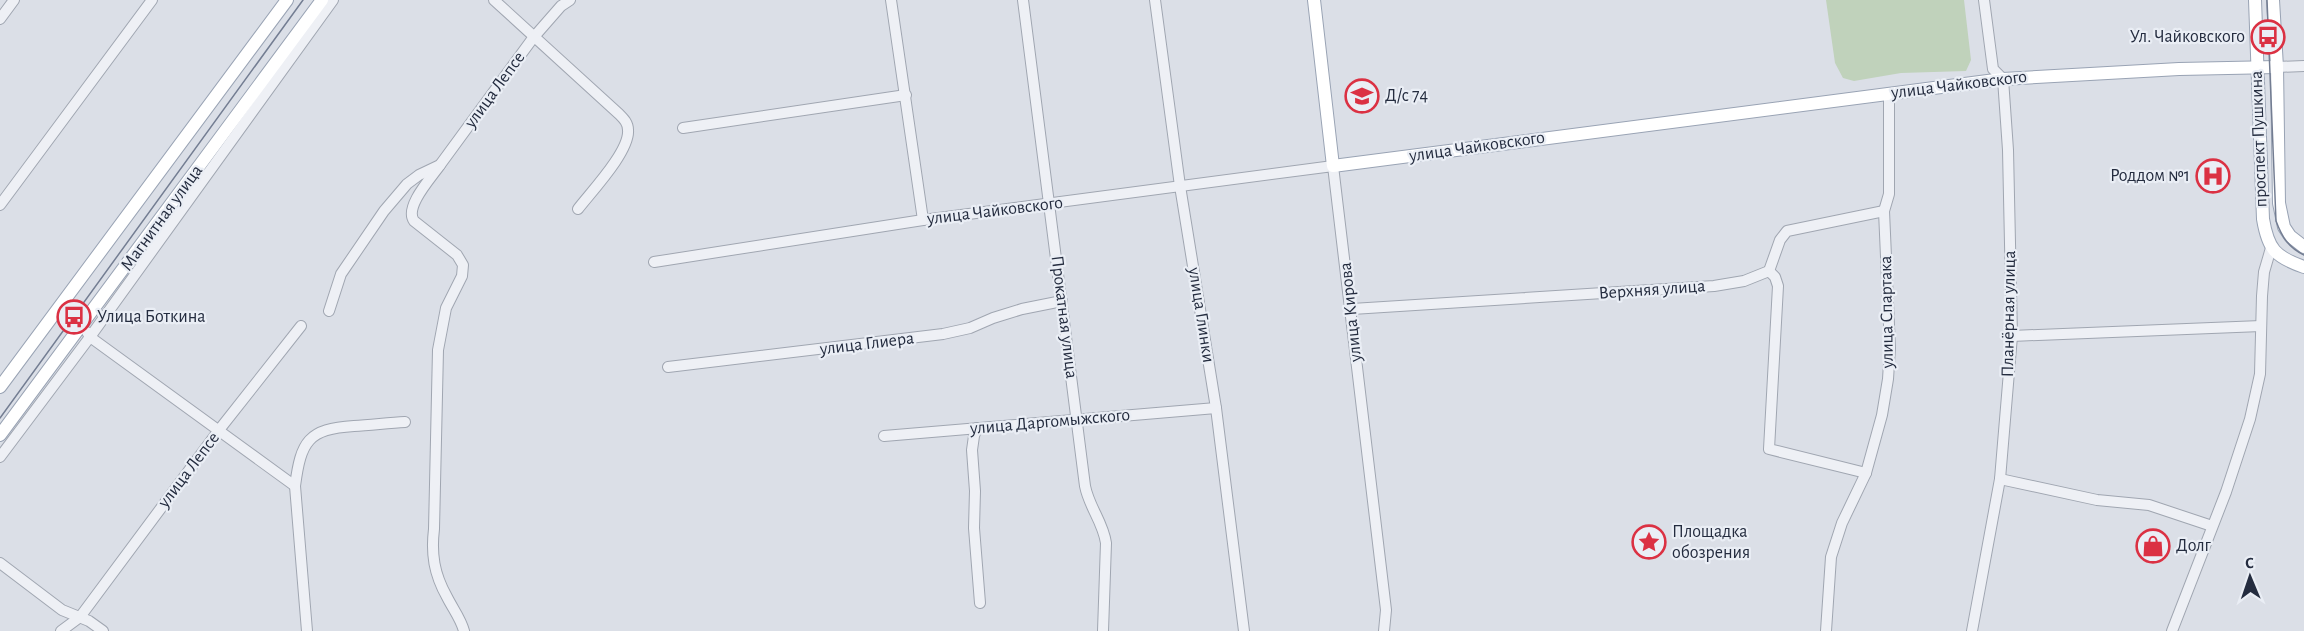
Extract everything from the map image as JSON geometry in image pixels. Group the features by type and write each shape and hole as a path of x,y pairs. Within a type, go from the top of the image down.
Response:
{"main road":[{"name":"Магнитная улица","path":"0,387 287,0"},
{"name":"Магнитная улица","path":"0,435 322,0"},
{"name":"улица Кирова","path":"1314,0 1334,166"},
{"name":"проспект Пушкина","path":"2255,0 2263,219 2271,248"},
{"name":"проспект Пушкина","path":"2273,0 2277,67 2279,203 2284,227 2290,236 2304,246"},
{"name":"улица Чайковского","path":"1334,166 2003,79 2078,73 2277,67"},
{"path":"2271,248 2279,256 2299,266"}],"street":[{"path":"0,19 14,0"},
{"path":"0,205 152,0"},
{"path":"0,457 90,337 333,0"},
{"path":"494,0 619,114 628,127 628,139 619,155 578,209"},
{"name":"улица Лепсе","path":"329,311 341,274 384,211 407,184 419,175 440,165 533,38 561,6 570,0"},
{"path":"891,0 923,220"},
{"name":"Прокатная улица","path":"1023,0 1087,497 1101,522 1106,543 1103,631"},
{"name":"улица Глинки","path":"1155,0 1180,186 1216,408 1244,631"},
{"name":"Планёрная улица","path":"1972,631 2000,479 2012,336 2008,150 2003,79 1993,69 1983,0"},
{"name":"улица Чайковского","path":"2277,67 2304,66"},
{"name":"улица Спартака","path":"1826,631 1831,557 1842,523 1866,472 1882,416 1890,348 1884,211 1889,194 1889,93"},
{"path":"683,128 906,95"},
{"path":"440,165 413,204 411,213 414,221 457,255 463,265 462,276 446,308 438,350 432,561 464,631"},
{"name":"улица Чайковского","path":"654,262 923,220 1334,166"},
{"name":"улица Кирова","path":"1334,166 1352,309 1385,627"},
{"path":"1866,472 1769,449 1778,286 1775,277 1769,271 1780,240 1787,231 1884,211"},
{"path":"2172,631 2226,492 2250,419 2260,374 2264,272 2271,248"},
{"name":"Верхняя улица","path":"1352,309 1714,286 1744,281 1769,271"},
{"name":"улица Глиера","path":"668,367 943,334 970,328 1022,309 1062,301"},
{"path":"82,324 90,337 295,486"},
{"name":"улица Лепсе","path":"61,631 80,617 219,430 301,326"},
{"path":"2012,336 2261,326"},
{"name":"улица Даргомыжского","path":"884,436 1216,408"},
{"path":"307,631 295,486 298,463 305,446 315,433 332,427 405,422"},
{"path":"977,428 972,450 975,491 974,528 980,603"},
{"path":"2000,479 2097,500 2149,505 2212,526"},
{"path":"0,563 62,610 80,617 103,631"}],"green space":[{"path":"1826,0 1964,0 1971,60 1966,71 1901,73 1854,81 1843,78 1835,63"}],"tram line":[{"path":"0,418 303,0"},
{"path":"2267,0 2276,221 2286,241 2304,255"}],"place":[{"name":"Ул. Чайковского","path":"2268,37"},
{"name":"Д/с 74","path":"1362,96"},
{"name":"Роддом №1","path":"2213,176"},
{"name":"Улица Боткина","path":"74,317"},
{"name":"Площадка обозрения","path":"1649,542"},
{"name":"Долг","path":"2153,546"}]}
